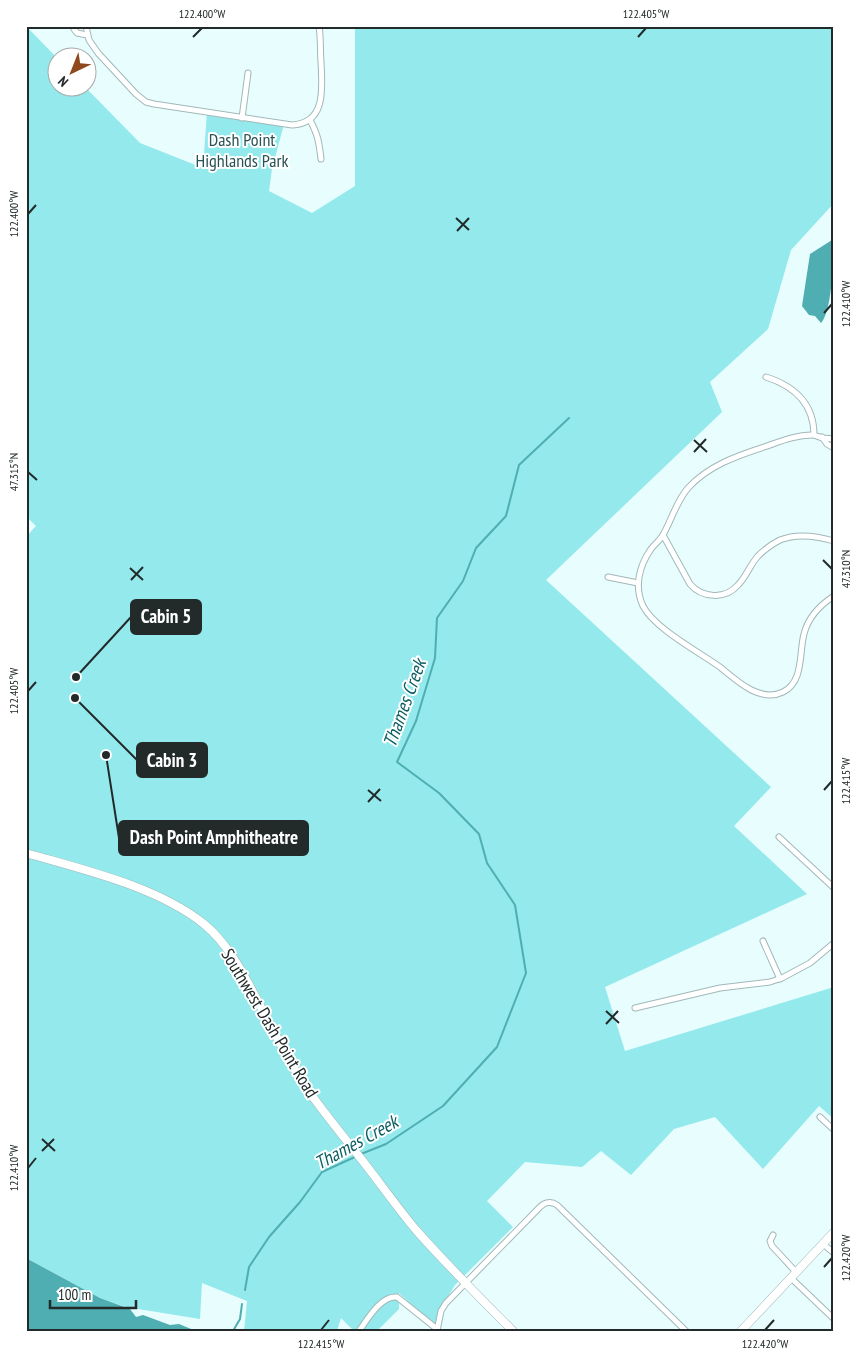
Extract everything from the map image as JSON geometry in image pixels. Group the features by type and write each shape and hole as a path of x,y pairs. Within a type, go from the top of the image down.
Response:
{"main road":[{"name":"Southwest Dash Point Road","path":"26,853 144,890 192,915 206,926 229,951 304,1083 325,1112 416,1229 466,1284 513,1331"},
{"path":"741,1331 834,1232"}],"street":[{"path":"86,27 88,40 98,53 136,94 146,102 292,126 303,124 310,120 315,114 321,98 319,26"},
{"path":"74,27 75,32 79,35 87,35"},
{"path":"242,118 248,73"},
{"path":"310,120 320,142 320,159"},
{"path":"766,377 787,386 804,400 813,420 814,435"},
{"path":"834,440 814,435 789,439 747,452 706,472 682,495 663,535 647,557 638,583 643,606 656,622 742,685 760,693 771,695 788,689 796,678 807,626 814,614 834,596"},
{"path":"822,438 834,448"},
{"path":"663,535 690,584 703,594 713,596 726,594 737,587 758,557 778,541 801,536 834,541"},
{"path":"608,578 638,583"},
{"path":"778,837 834,888"},
{"path":"763,941 780,979"},
{"path":"636,1008 720,988 780,979 789,976 810,963 834,943"},
{"path":"820,1117 834,1130"},
{"path":"359,1331 377,1307 392,1297 397,1298 437,1330 444,1307 538,1209 545,1203 551,1202 557,1205 686,1331"},
{"path":"773,1235 770,1241 772,1246 793,1275 834,1319"},
{"path":"823,1244 834,1253"}],"green space":[{"name":"Dash Point Highlands Park","path":"26,26 48,49 48,98 96,98 140,143 203,168 207,112 284,124 272,169 269,191 312,213 355,186 355,26 834,26 834,203 791,250 768,329 710,382 722,412 546,580 771,787 734,826 807,894 605,987 625,1051 834,987 834,1119 819,1106 763,1169 715,1117 674,1129 631,1175 601,1151 582,1167 525,1162 487,1201 513,1227 455,1285 441,1308 436,1327 399,1293 399,1309 377,1331 354,1331 341,1318 337,1331 244,1331 247,1301 202,1283 200,1319 126,1307 100,1298 26,1258 26,537 36,526 26,516"}],"shaded area":[{"path":"834,240 834,259 832,284 828,308 821,323 815,316 809,315 802,306 810,254"},
{"path":"26,1258 100,1298 130,1309 136,1317 143,1315 170,1325 179,1324 196,1331 26,1331"}],"waterway":[{"name":"Thames Creek","path":"361,1154 386,1144 443,1106 497,1047 526,973 515,905 487,863 479,834 439,793 397,762 416,721 435,658 437,618 463,581 476,548 506,516 519,465 569,418"},
{"name":"Thames Creek","path":"245,1290 249,1267 269,1237 300,1202 322,1172 357,1156"},
{"name":"Thames Creek","path":"233,1331 240,1319 242,1304"}],"place":[{"name":"Cabin 5","path":"76,677"},
{"name":"Cabin 3","path":"75,698"},
{"name":"Dash Point Amphitheatre","path":"106,755"}]}
